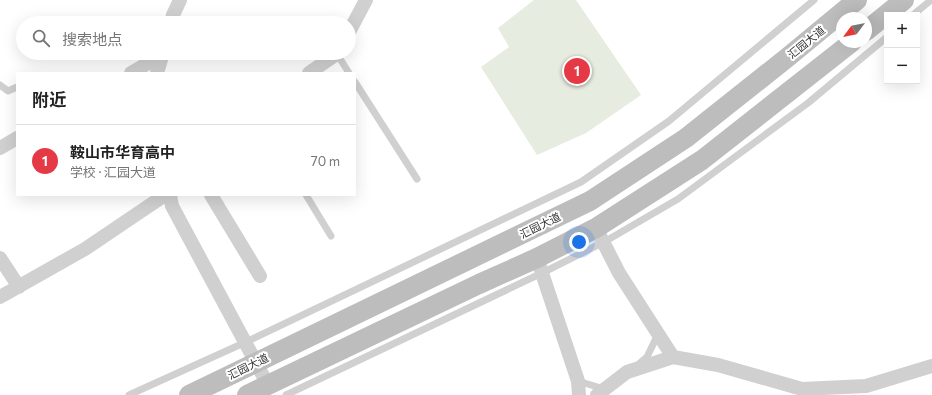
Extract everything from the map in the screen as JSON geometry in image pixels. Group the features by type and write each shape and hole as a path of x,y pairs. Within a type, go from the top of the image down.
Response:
{"main road":[{"name":"汇园大道","path":"188,395 590,201 686,138 857,0"},
{"path":"872,26 904,0"},
{"path":"247,395 478,284 539,266 600,235 702,160 844,48"}],"street":[{"path":"174,16 180,0"},
{"path":"356,19 366,0"},
{"path":"133,72 153,60"},
{"path":"157,72 161,60"},
{"path":"310,72 328,60"},
{"path":"0,148 16,139"},
{"path":"0,297 85,249 164,196"},
{"path":"170,196 172,206 268,385"},
{"path":"212,196 260,276"},
{"path":"600,235 620,273 673,357"},
{"path":"0,258 19,287"},
{"path":"539,266 578,381 579,395"},
{"path":"600,392 627,372 673,357 718,365 802,389 866,386 932,366"}],"lane":[{"path":"130,395 246,342 581,182 669,121 814,0"},
{"path":"917,12 931,0"},
{"path":"600,235 678,199 808,103 884,40"},
{"path":"341,60 348,72"},
{"path":"0,84 8,91 16,88"},
{"path":"356,84 417,179"},
{"path":"307,196 331,236"},
{"path":"286,395 539,266"},
{"path":"631,371 648,357 658,334"},
{"path":"578,381 600,392"}],"shaded area":[{"path":"534,0 576,0 641,95 586,133 537,155 481,67 509,47 498,28"}],"place":[{"name":"鞍山市华育高中","path":"577,71"}]}
